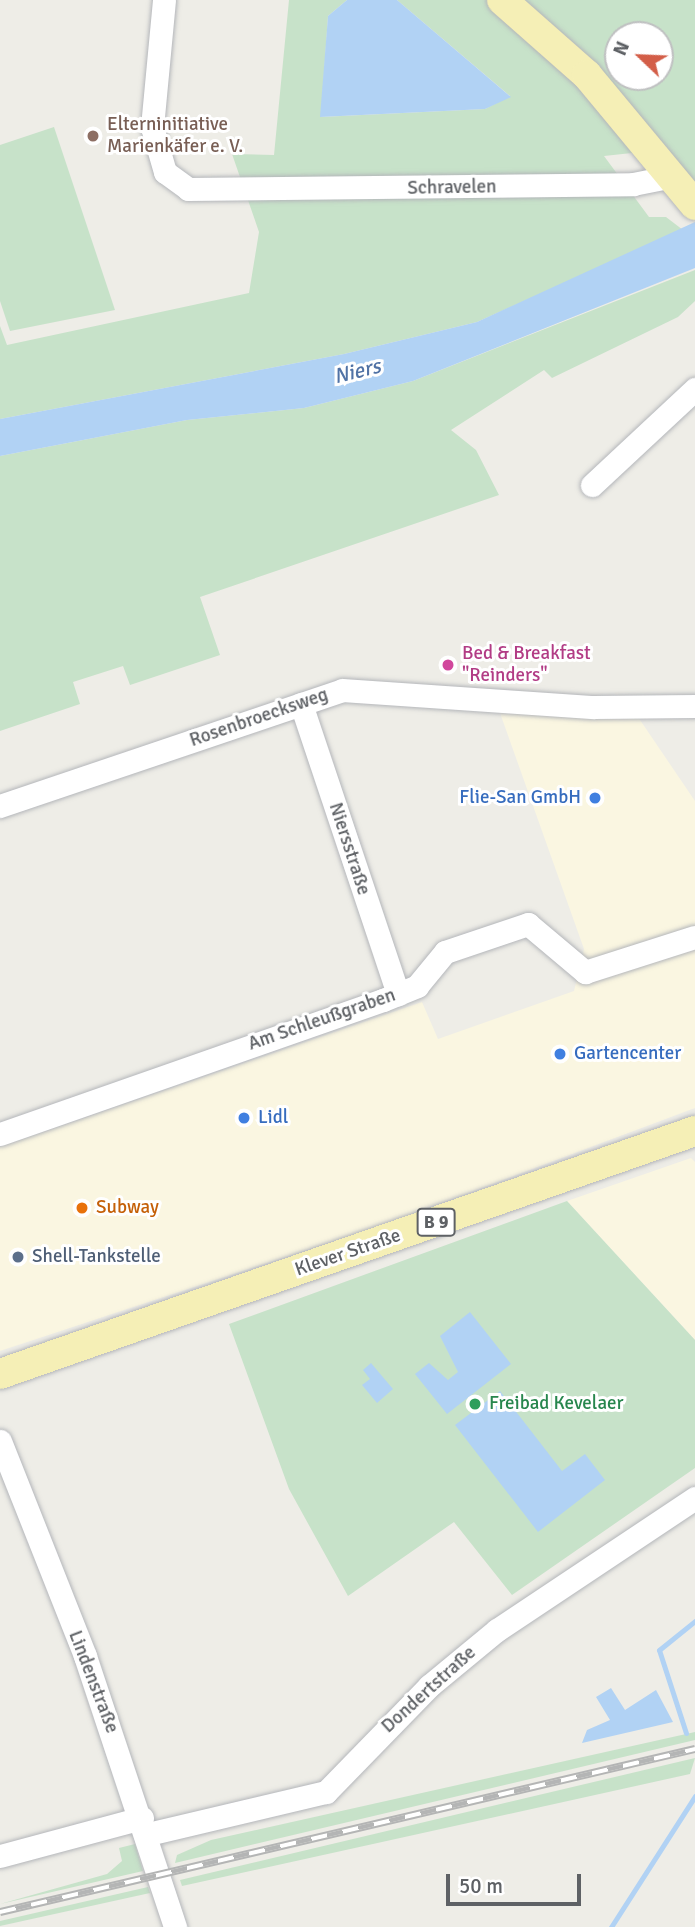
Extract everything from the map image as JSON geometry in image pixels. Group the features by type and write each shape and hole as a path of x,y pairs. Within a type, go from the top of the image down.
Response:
{"main road":[{"name":"Schravelen","path":"502,0 587,75 686,193"},
{"name":"Klever Straße","path":"0,1374 695,1131"}],"street":[{"name":"Schravelen","path":"164,0 152,127 165,172 188,189 633,184 686,193"},
{"path":"592,485 695,389"},
{"name":"Rosenbroecksweg","path":"0,806 342,690 594,707 695,706"},
{"name":"Niersstraße","path":"301,704 398,994"},
{"name":"Am Schleußgraben","path":"0,1133 398,994 417,986 445,952 528,924 585,972 695,937"},
{"name":"Lindenstraße","path":"0,1441 145,1826 175,1927"},
{"name":"Dondertstraße","path":"0,1856 326,1792 419,1695 496,1630 695,1498"}],"shaded area":[{"path":"500,713 638,717 695,801 695,1108 382,1225 0,1351 0,1147 422,1002 438,1039 574,991 584,949"},
{"path":"691,1158 695,1162 695,1340 567,1201"}],"green space":[{"path":"289,0 347,0 328,16 321,117 485,109 510,96 397,0 695,0 695,186 641,152 604,156 649,217 666,217 683,230 477,322 344,354 0,419 0,326 7,345 249,293 259,232 232,154 274,155"},
{"path":"54,127 115,310 10,331 0,301 0,145"},
{"path":"695,270 695,301 678,317 552,378 544,370 451,430 476,450 499,495 200,597 220,655 130,685 123,666 73,682 80,704 0,731 0,456 187,420 304,408 413,381"},
{"name":"Freibad Kevelaer","path":"567,1201 695,1340 695,1468 512,1595 454,1522 348,1596 289,1489 229,1324"},
{"path":"695,1732 695,1740 175,1863 177,1855 211,1840"},
{"path":"695,1758 690,1774 182,1886 180,1880"},
{"path":"135,1844 143,1871 0,1904 107,1874 122,1861 119,1848"},
{"path":"148,1887 150,1893 0,1926 0,1921"}],"water":[{"path":"347,0 397,0 511,97 485,109 320,117 328,16"},
{"name":"Niers","path":"695,222 695,268 413,381 304,408 187,420 0,456 0,419 344,354 477,322"},
{"path":"470,1312 511,1364 447,1414 415,1374 429,1363 448,1380 458,1372 440,1336"},
{"path":"371,1363 393,1389 377,1403 362,1385 370,1379 363,1370"},
{"path":"500,1391 562,1471 585,1454 605,1480 538,1532 455,1425"},
{"path":"611,1688 625,1710 656,1690 673,1722 582,1743 587,1730 610,1720 596,1697"}],"waterway":[{"path":"686,1733 659,1650 695,1621"},
{"path":"611,1927 695,1796"}],"railway":[{"path":"0,1912 695,1749"}],"place":[{"name":"Elterninitiative Marienkäfer e. V.","path":"93,136"},
{"name":"Bed & Breakfast \"Reinders\"","path":"448,665"},
{"name":"Flie-San GmbH","path":"595,798"},
{"name":"Gartencenter","path":"560,1054"},
{"name":"Lidl","path":"244,1118"},
{"name":"Subway","path":"82,1208"},
{"name":"Shell-Tankstelle","path":"18,1257"},
{"name":"Freibad Kevelaer","path":"475,1404"}]}
